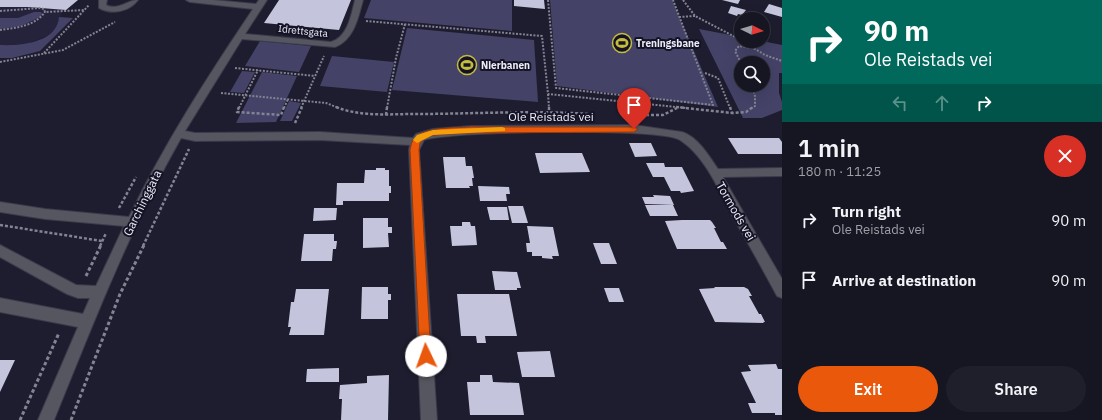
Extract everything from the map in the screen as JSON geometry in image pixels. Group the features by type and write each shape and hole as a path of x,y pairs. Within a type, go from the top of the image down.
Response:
{"street":[{"path":"103,0 102,6 104,8 112,9 127,6 134,0"},
{"path":"190,0 261,3"},
{"name":"Idrettsgata","path":"240,36 338,44 346,35 350,27 359,0"},
{"name":"Garchinggata","path":"46,420 100,292 154,177 202,93 261,3"},
{"name":"Ole Reistads vei","path":"178,134 195,137 290,136 418,140 433,133 494,130 634,129 682,136"},
{"name":"Tormods vei","path":"682,136 698,149 714,173 782,292"},
{"path":"418,140 414,150 429,420"},
{"path":"714,173 782,172"},
{"path":"0,207 45,214 133,222"},
{"path":"0,251 72,290 78,292 100,292"},
{"path":"0,304 87,322"}],"path":[{"path":"548,0 556,88 713,105 673,0"},
{"path":"682,0 695,16 734,37"},
{"path":"0,11 39,8 44,9 45,12 84,10 44,53"},
{"path":"0,30 26,25 43,16 45,12"},
{"path":"679,17 695,16"},
{"path":"0,62 63,50 121,19"},
{"path":"221,93 304,100 326,103 348,112 386,115 549,111 542,36 366,21 350,27"},
{"path":"386,115 396,58 405,24"},
{"path":"290,136 329,44"},
{"path":"738,56 735,51 739,46 744,46 756,49 782,61"},
{"path":"235,68 315,76"},
{"path":"258,70 237,112 281,115 288,99"},
{"path":"705,73 718,78 732,113"},
{"path":"548,94 732,113 746,112 754,106 755,96 753,92"},
{"path":"70,420 120,294 188,151"},
{"path":"0,225 102,241"}],"shaded area":[{"path":"371,0 512,0 512,31 364,18"},
{"name":"Treningsbane","path":"550,0 672,0 718,107 557,86"},
{"path":"0,7 28,7 66,10 61,13 58,25 49,35 30,43 6,46 0,45"},
{"path":"34,12 41,12 42,14 40,17 21,26 0,29 0,18 18,18"},
{"path":"59,17 73,18 40,51 12,58 0,58 0,45 17,45 45,38 57,26"},
{"name":"Nierbanen","path":"407,28 534,40 538,102 392,90"},
{"path":"699,29 734,36 734,48 770,48 770,43 782,45 782,73 779,73 779,93 782,102 782,110 762,118 743,118"},
{"path":"260,41 311,46 299,72 245,66"},
{"path":"332,56 394,62 387,92 320,86"},
{"path":"242,71 255,72 244,93 230,92"},
{"path":"262,72 297,76 276,122 236,123"},
{"path":"289,101 301,103 292,121 280,121"}],"building":[{"path":"0,0 78,0 66,10 28,7 0,7"},
{"path":"279,0 351,0 339,30 264,23"},
{"path":"514,0 544,0 545,9 514,6"},
{"path":"722,0 740,0 738,4"},
{"path":"769,4 782,8 782,17 770,14 770,12 764,12"},
{"path":"731,6 746,10 744,12 734,12 734,15 728,13"},
{"path":"728,138 779,138 782,142 782,154 738,154"},
{"path":"629,143 651,143 657,156 635,157"},
{"path":"535,153 582,153 590,172 540,173"},
{"path":"443,157 465,157 466,166 472,166 474,178 472,178 473,186 469,186 470,188 446,188"},
{"path":"646,163 664,163 665,167 682,167 694,191 681,193 680,191 671,191 664,177 653,177"},
{"path":"376,168 385,168 385,170 389,170 389,186 391,186 391,193 389,193 389,201 343,201 343,205 336,205 337,183 364,183 365,170 376,170"},
{"path":"478,186 509,187 510,194 506,194 507,201 480,201"},
{"path":"653,195 670,196 674,205 645,204 642,197 654,197"},
{"path":"645,205 673,205 678,216 650,216"},
{"path":"508,206 523,206 528,223 512,223"},
{"path":"487,207 507,207 509,220 490,220"},
{"path":"314,208 337,208 336,220 313,221"},
{"path":"363,218 388,218 388,227 392,227 392,233 388,233 389,247 363,248"},
{"path":"710,220 716,228 714,228 721,242 723,242 727,249 677,249 665,221"},
{"path":"462,222 470,222 471,226 475,226 477,245 452,246 450,226 462,226"},
{"path":"527,226 553,227 559,256 552,256 553,259 542,258 542,256 532,256 532,252 527,252 526,243 530,243"},
{"path":"304,234 334,234 334,241 337,241 336,249 333,249 332,261 301,261"},
{"path":"593,243 609,243 617,264 601,264"},
{"path":"492,271 517,272 521,288 517,288 517,290 495,290"},
{"path":"362,287 388,287 388,294 391,294 391,300 388,300 388,319 361,319"},
{"path":"714,287 744,287 748,289 752,296 749,296 765,322 715,322 699,289 715,288"},
{"path":"604,288 619,288 624,302 609,302"},
{"path":"296,289 329,289 324,335 289,335 291,327 288,327 291,302 294,302"},
{"path":"457,294 509,294 517,336 485,336 486,343 477,343 476,336 461,336"},
{"path":"550,351 555,377 522,377 517,352"},
{"path":"0,360 15,360 0,392"},
{"path":"776,364 778,369 782,369 782,415 775,415 775,413 752,413 748,403 756,403 741,372 751,371 748,365"},
{"path":"339,368 339,382 306,382 307,369"},
{"path":"389,375 388,420 341,420 342,399 339,399 340,385 367,383 367,376"},
{"path":"480,375 492,375 493,382 519,383 524,415 470,415 467,382 480,382"}],"slow traffic":[{"path":"417,140 420,137 433,133 471,130 502,130"}],"place":[{"name":"Treningsbane","path":"622,43"},
{"name":"Nierbanen","path":"467,65"}],"route":[{"path":"426,356 414,150 416,142 420,137 433,133 471,130 634,129"}]}
